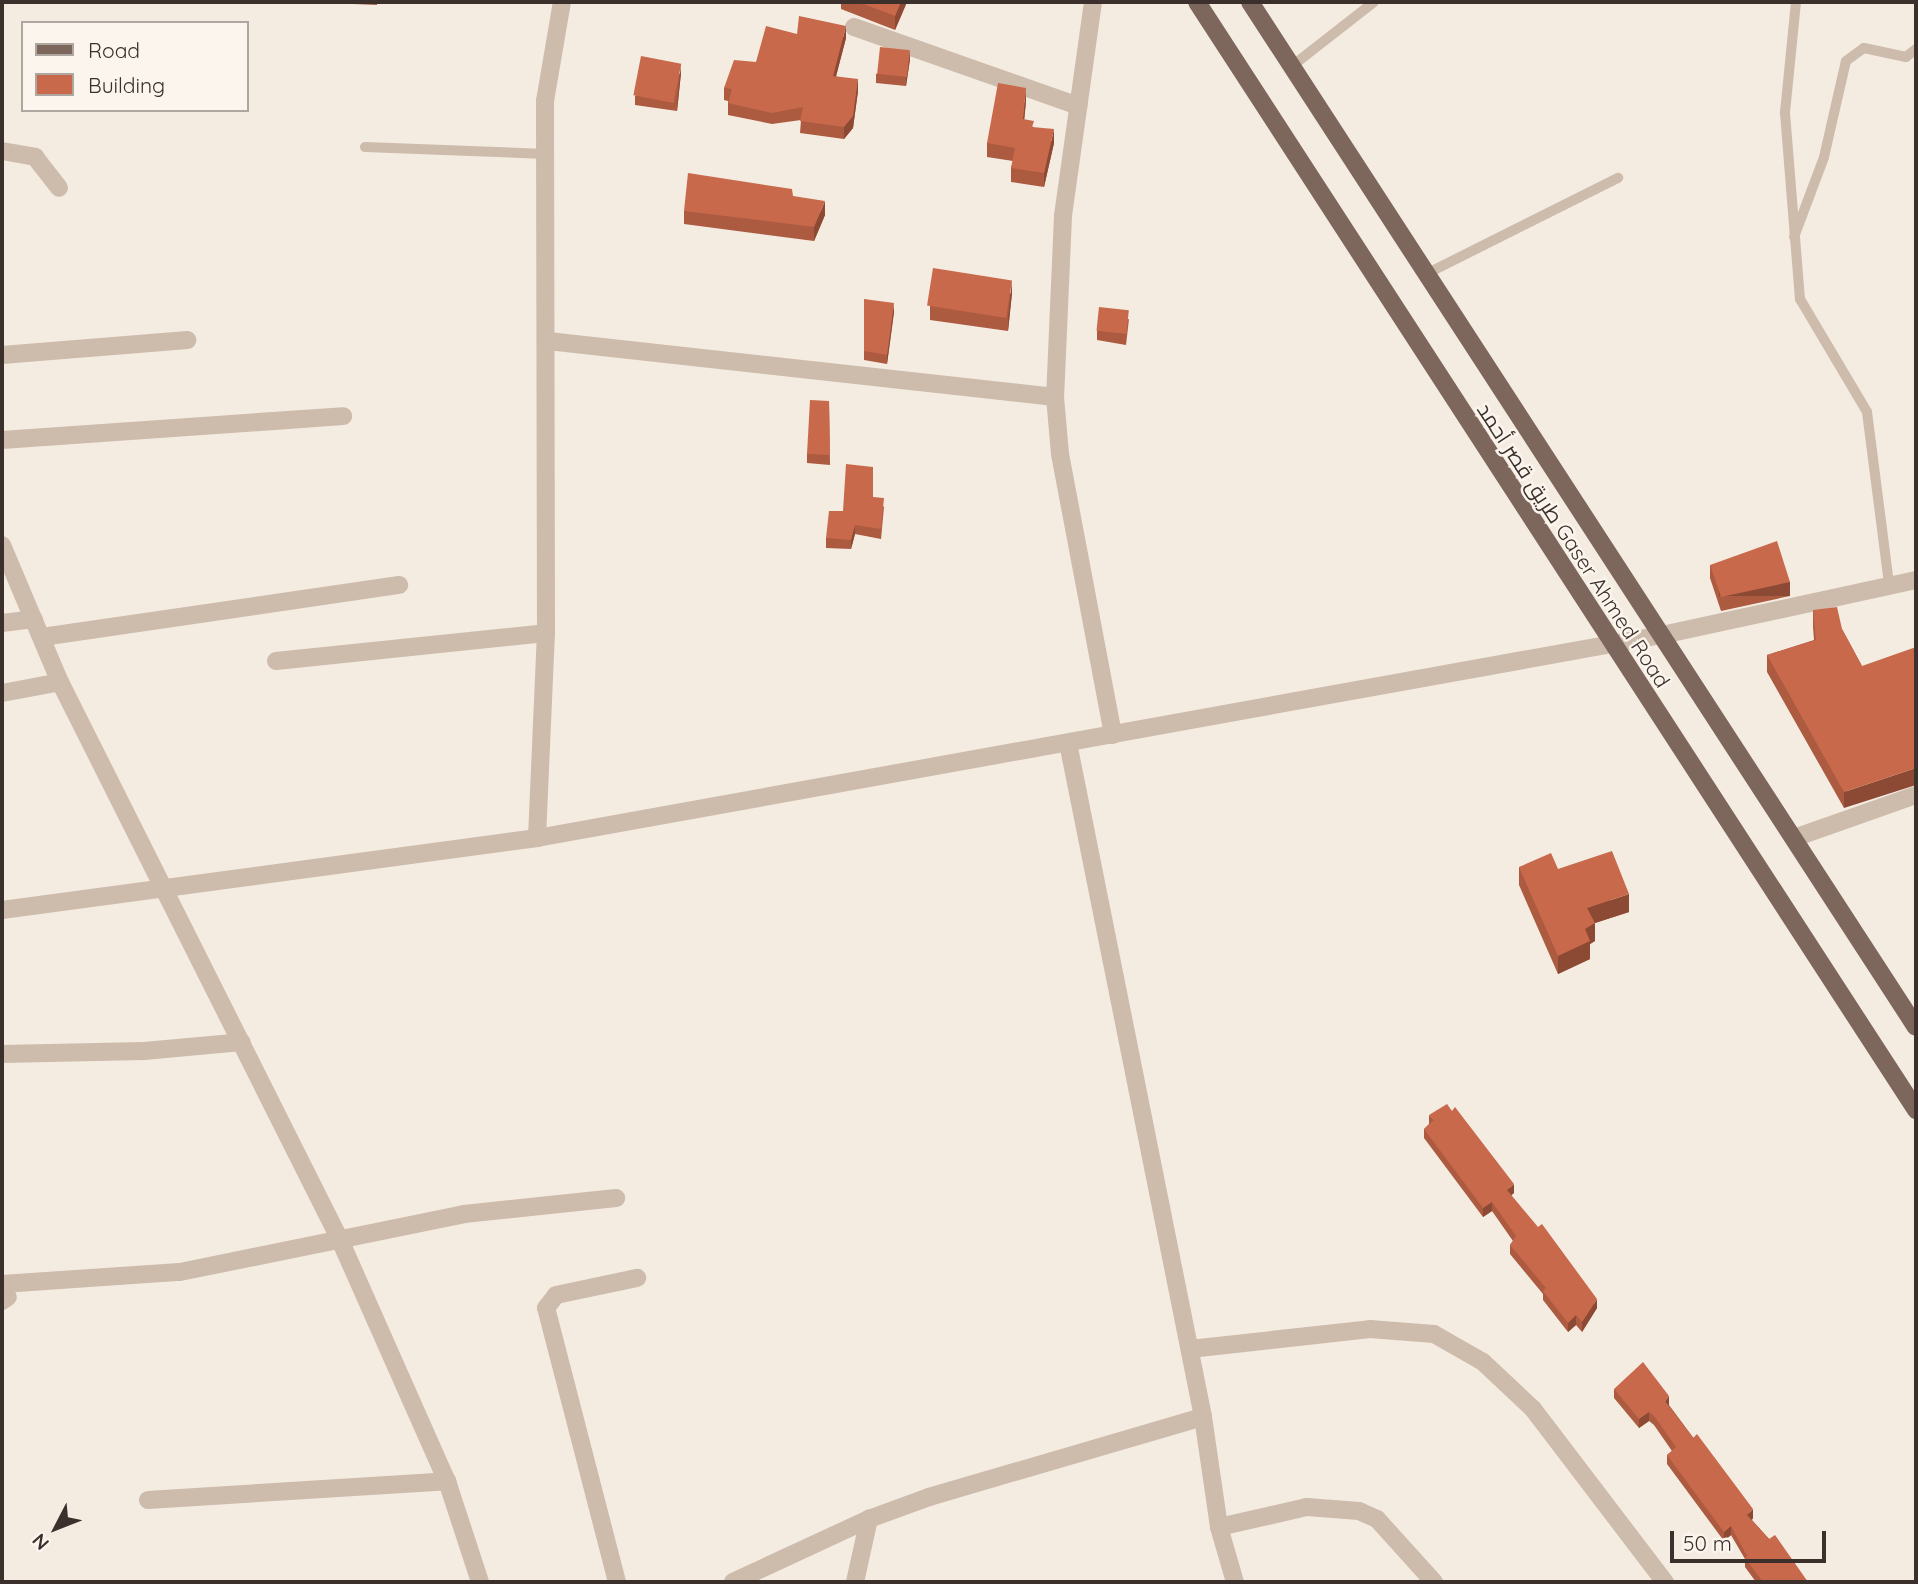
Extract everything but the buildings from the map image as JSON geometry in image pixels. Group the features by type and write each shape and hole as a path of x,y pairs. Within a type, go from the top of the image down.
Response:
{"main road":[{"name":"طريق قصر أحمد Gaser Ahmed Road","path":"1197,2 1916,1110"},
{"name":"طريق قصر أحمد Gaser Ahmed Road","path":"1250,2 1916,1027"}],"street":[{"path":"537,838 546,633 548,341 545,101 562,2"},
{"path":"1093,2 1058,266 1055,397 1060,454 1113,735"},
{"path":"854,27 1078,106"},
{"path":"2,151 35,157 59,188"},
{"path":"2,355 187,340"},
{"path":"548,341 1055,397"},
{"path":"2,440 343,416"},
{"path":"2,548 60,682 340,1240 447,1481 480,1582"},
{"path":"2,910 163,891 537,838 1113,735 1610,642 1662,635 1916,580"},
{"path":"42,638 399,585"},
{"path":"2,623 34,619"},
{"path":"276,661 546,633"},
{"path":"2,693 60,682"},
{"path":"1069,743 1203,1418 1219,1527 1235,1582"},
{"path":"1794,838 1916,795"},
{"path":"2,1054 144,1051 242,1042"},
{"path":"4,1294 180,1272 464,1214 616,1198"},
{"path":"617,1582 546,1308 556,1295 637,1279"},
{"path":"1189,1349 1370,1329 1434,1334 1483,1362 1533,1409 1665,1582"},
{"path":"733,1582 869,1519 929,1497 1203,1418"},
{"path":"148,1500 447,1481"},
{"path":"1219,1527 1307,1507 1359,1511 1377,1519 1434,1582"},
{"path":"855,1582 869,1519"}],"lane":[{"path":"1292,66 1374,2"},
{"path":"1796,2 1785,113 1792,243 1800,299 1867,412 1889,584"},
{"path":"1792,243 1824,157 1846,61 1864,48 1906,57 1916,49"},
{"path":"365,148 546,154"},
{"path":"1426,274 1618,178"}]}
